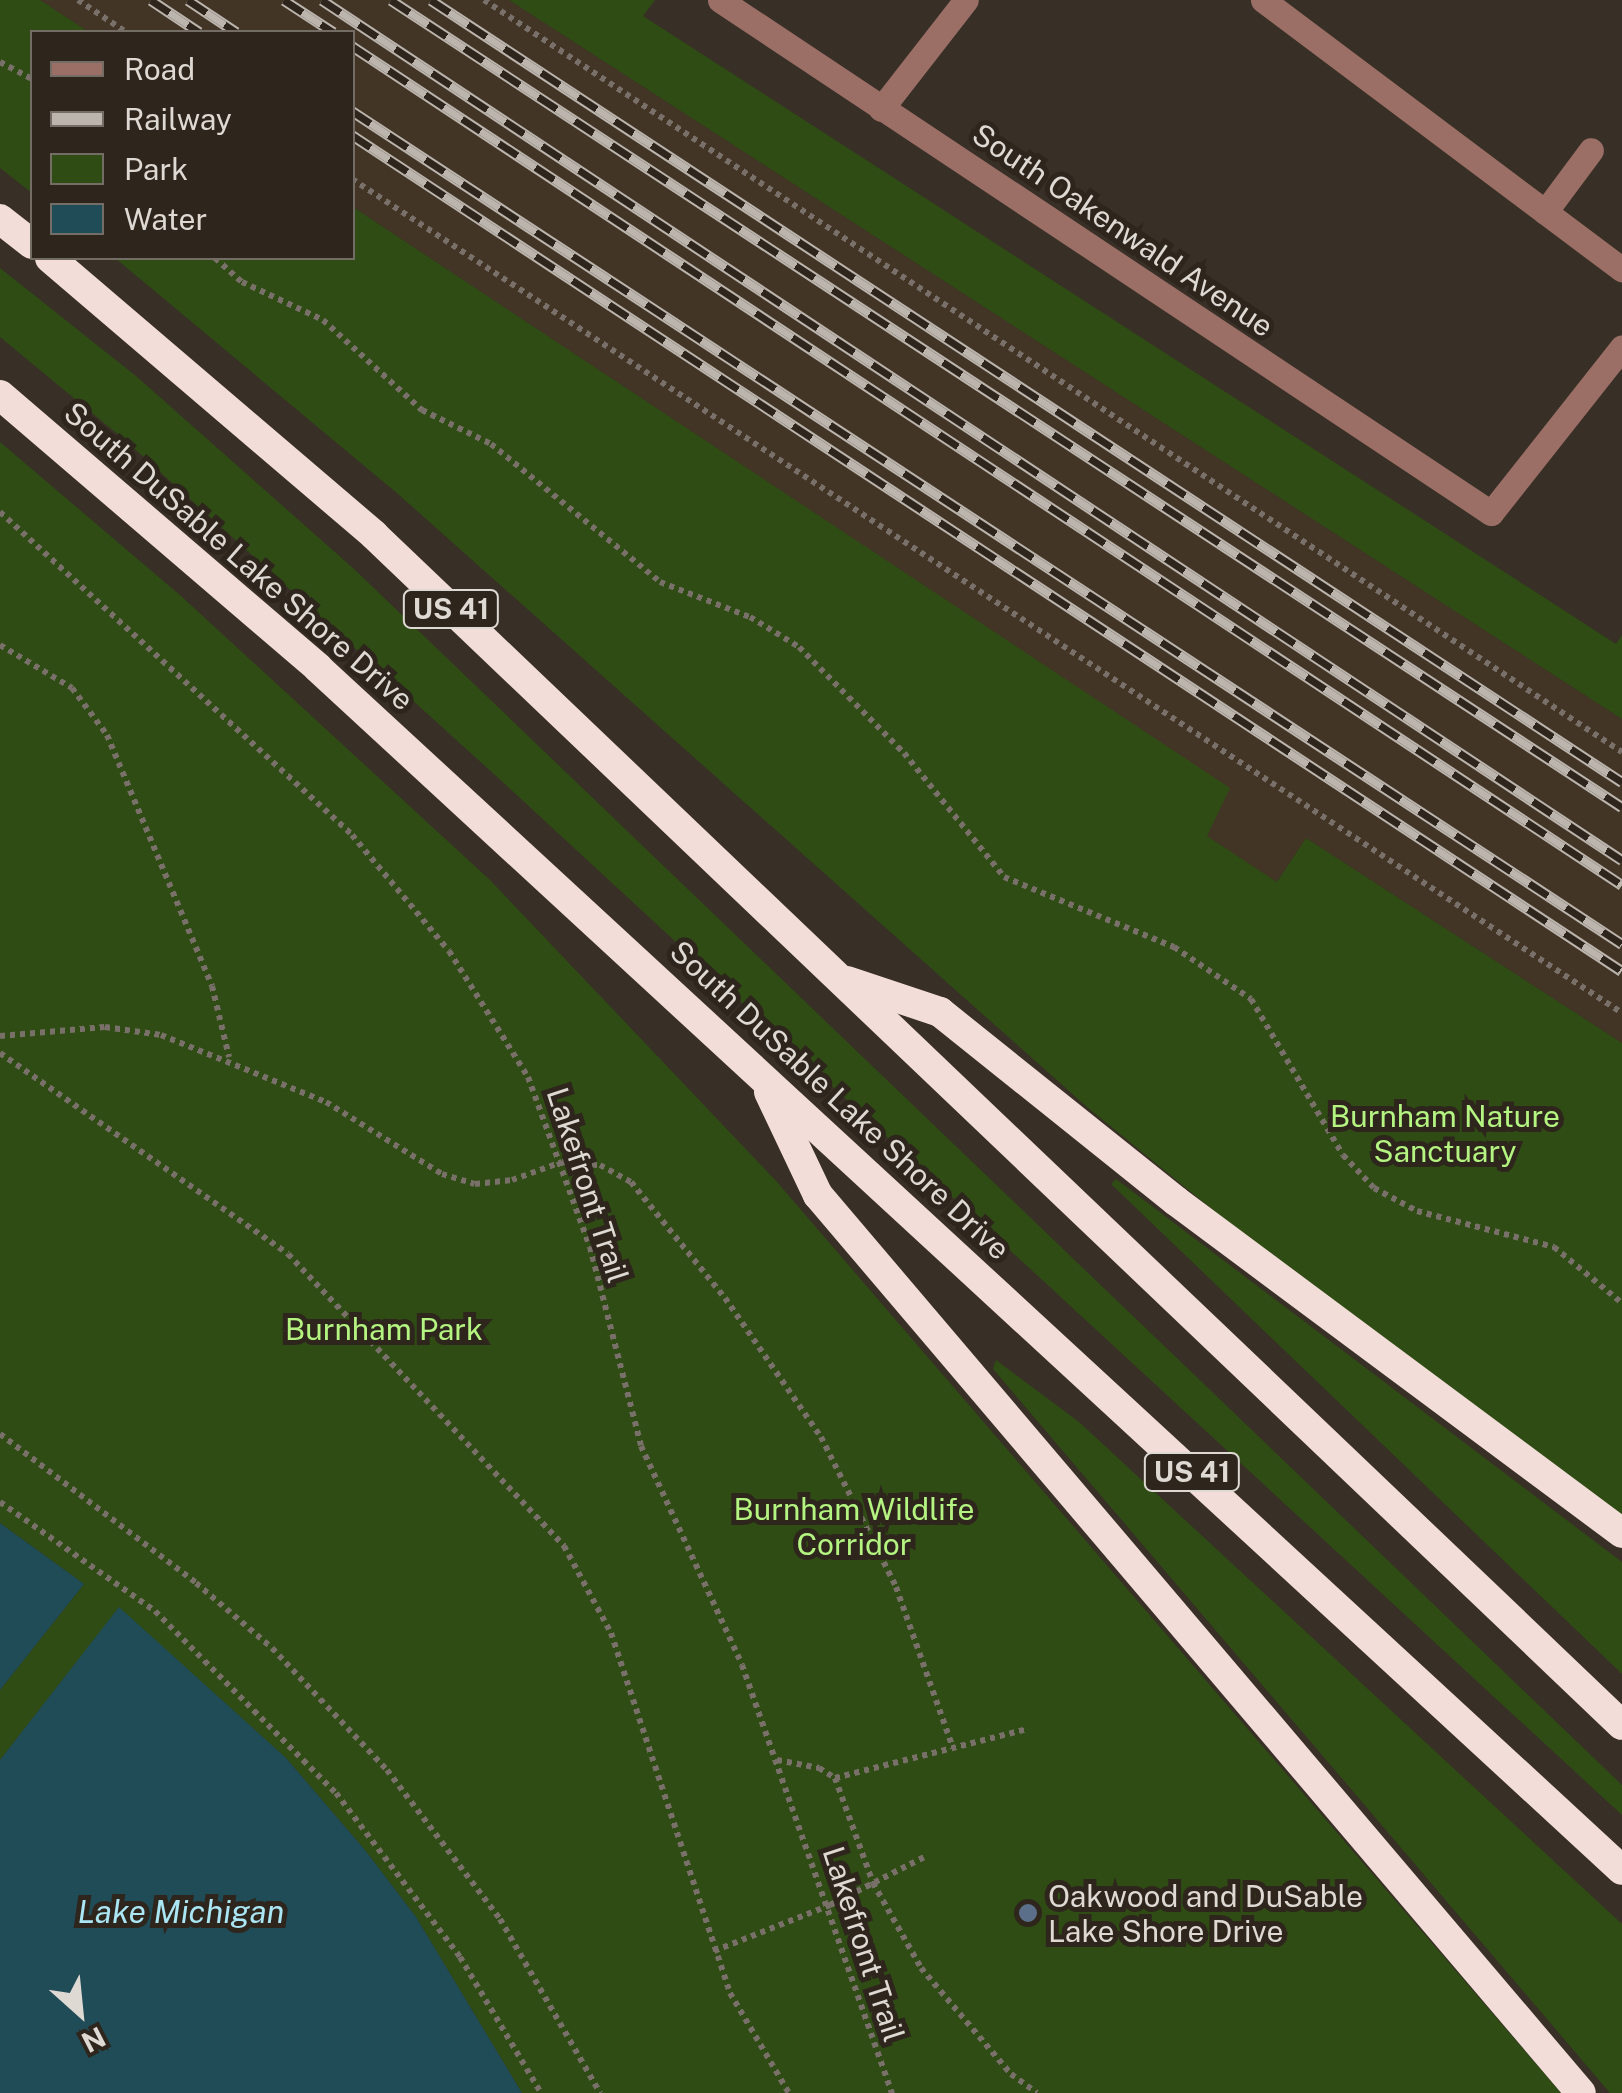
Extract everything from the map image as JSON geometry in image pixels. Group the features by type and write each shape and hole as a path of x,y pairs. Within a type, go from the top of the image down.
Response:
{"highway":[{"path":"0,220 30,242"},
{"name":"US 41","path":"52,260 374,535 1622,1725"},
{"name":"South DuSable Lake Shore Drive","path":"0,394 303,655 1622,1870"},
{"path":"836,978 940,1012 1176,1202 1622,1534"},
{"path":"762,1076 818,1195 1581,2093"}],"street":[{"name":"South Oakenwald Avenue","path":"720,0 1491,513 1622,348"},
{"path":"881,109 966,0"},
{"path":"1264,0 1622,270"},
{"path":"1545,212 1592,150"}],"path":[{"path":"78,0 123,30"},
{"path":"484,0 1622,752"},
{"path":"0,62 30,78"},
{"path":"355,181 1622,1013"},
{"path":"218,260 242,282 323,320 422,410 490,444 660,582 750,617 798,647 904,753 1004,878 1174,947 1237,988 1294,1065 1343,1156 1374,1188 1417,1211 1554,1246 1622,1303"},
{"name":"Lakefront Trail","path":"0,512 262,749 405,894 492,1013 528,1077 562,1162 642,1446 742,1666 830,1905 892,2093"},
{"path":"0,645 72,688 107,735 212,986 229,1058"},
{"path":"0,1036 104,1027 162,1034 229,1058 326,1102 442,1174 475,1184 512,1180 562,1162 600,1165 632,1182 799,1401 896,1587 953,1748"},
{"path":"0,1053 288,1254 564,1546 611,1633 730,1993 789,2093"},
{"path":"0,1434 196,1582 272,1648 388,1770 500,1919 600,2093"},
{"path":"0,1502 154,1612 336,1793 460,1957 542,2093"},
{"path":"835,1778 1026,1729"},
{"path":"777,1760 819,1768 835,1778 872,1883 952,2010 1037,2093"},
{"path":"714,1950 830,1905 926,1856"}],"shaded area":[{"path":"40,0 509,0 1622,719 1622,1043 1306,838 1277,882 1206,836 1229,788 355,208 355,30 86,30"}],"green space":[{"path":"0,0 40,0 86,30 30,30 30,191 0,168"},
{"path":"509,0 655,0 643,16 1616,644 1622,635 1622,719"},
{"name":"Burnham Nature Sanctuary","path":"355,208 1230,788 1207,836 1277,882 1306,838 1622,1043 1622,1515 1219,1215 1087,1107 398,494 117,260 355,260"},
{"path":"0,268 136,376 354,569 1622,1785 1622,1815 495,775 127,442 0,337"},
{"name":"Burnham Park","path":"0,442 181,596 490,880 777,1182 1561,2093 522,2093 416,1917 365,1850 286,1758 119,1608 0,1760 0,1690 84,1584 0,1523"},
{"path":"1116,1179 1622,1562 1622,1674 1111,1184"},
{"path":"996,1360 1079,1422 1622,1924 1622,2093 1610,2093 993,1369"}],"water":[{"path":"0,1523 84,1584 0,1690"},
{"name":"Lake Michigan","path":"119,1607 286,1758 365,1850 416,1917 522,2093 0,2093 0,1760"}],"railway":[{"path":"151,0 196,30"},
{"path":"188,0 233,30"},
{"path":"284,0 330,30"},
{"path":"322,0 1622,860"},
{"path":"391,0 1622,807"},
{"path":"431,0 1622,782"},
{"path":"355,48 1622,885"},
{"path":"355,113 1622,944"},
{"path":"355,137 1622,971"}],"place":[{"name":"Oakwood and DuSable Lake Shore Drive","path":"1028,1913"}],"park label":[{"name":"Burnham Wildlife Corridor","path":"854,1526"}]}
